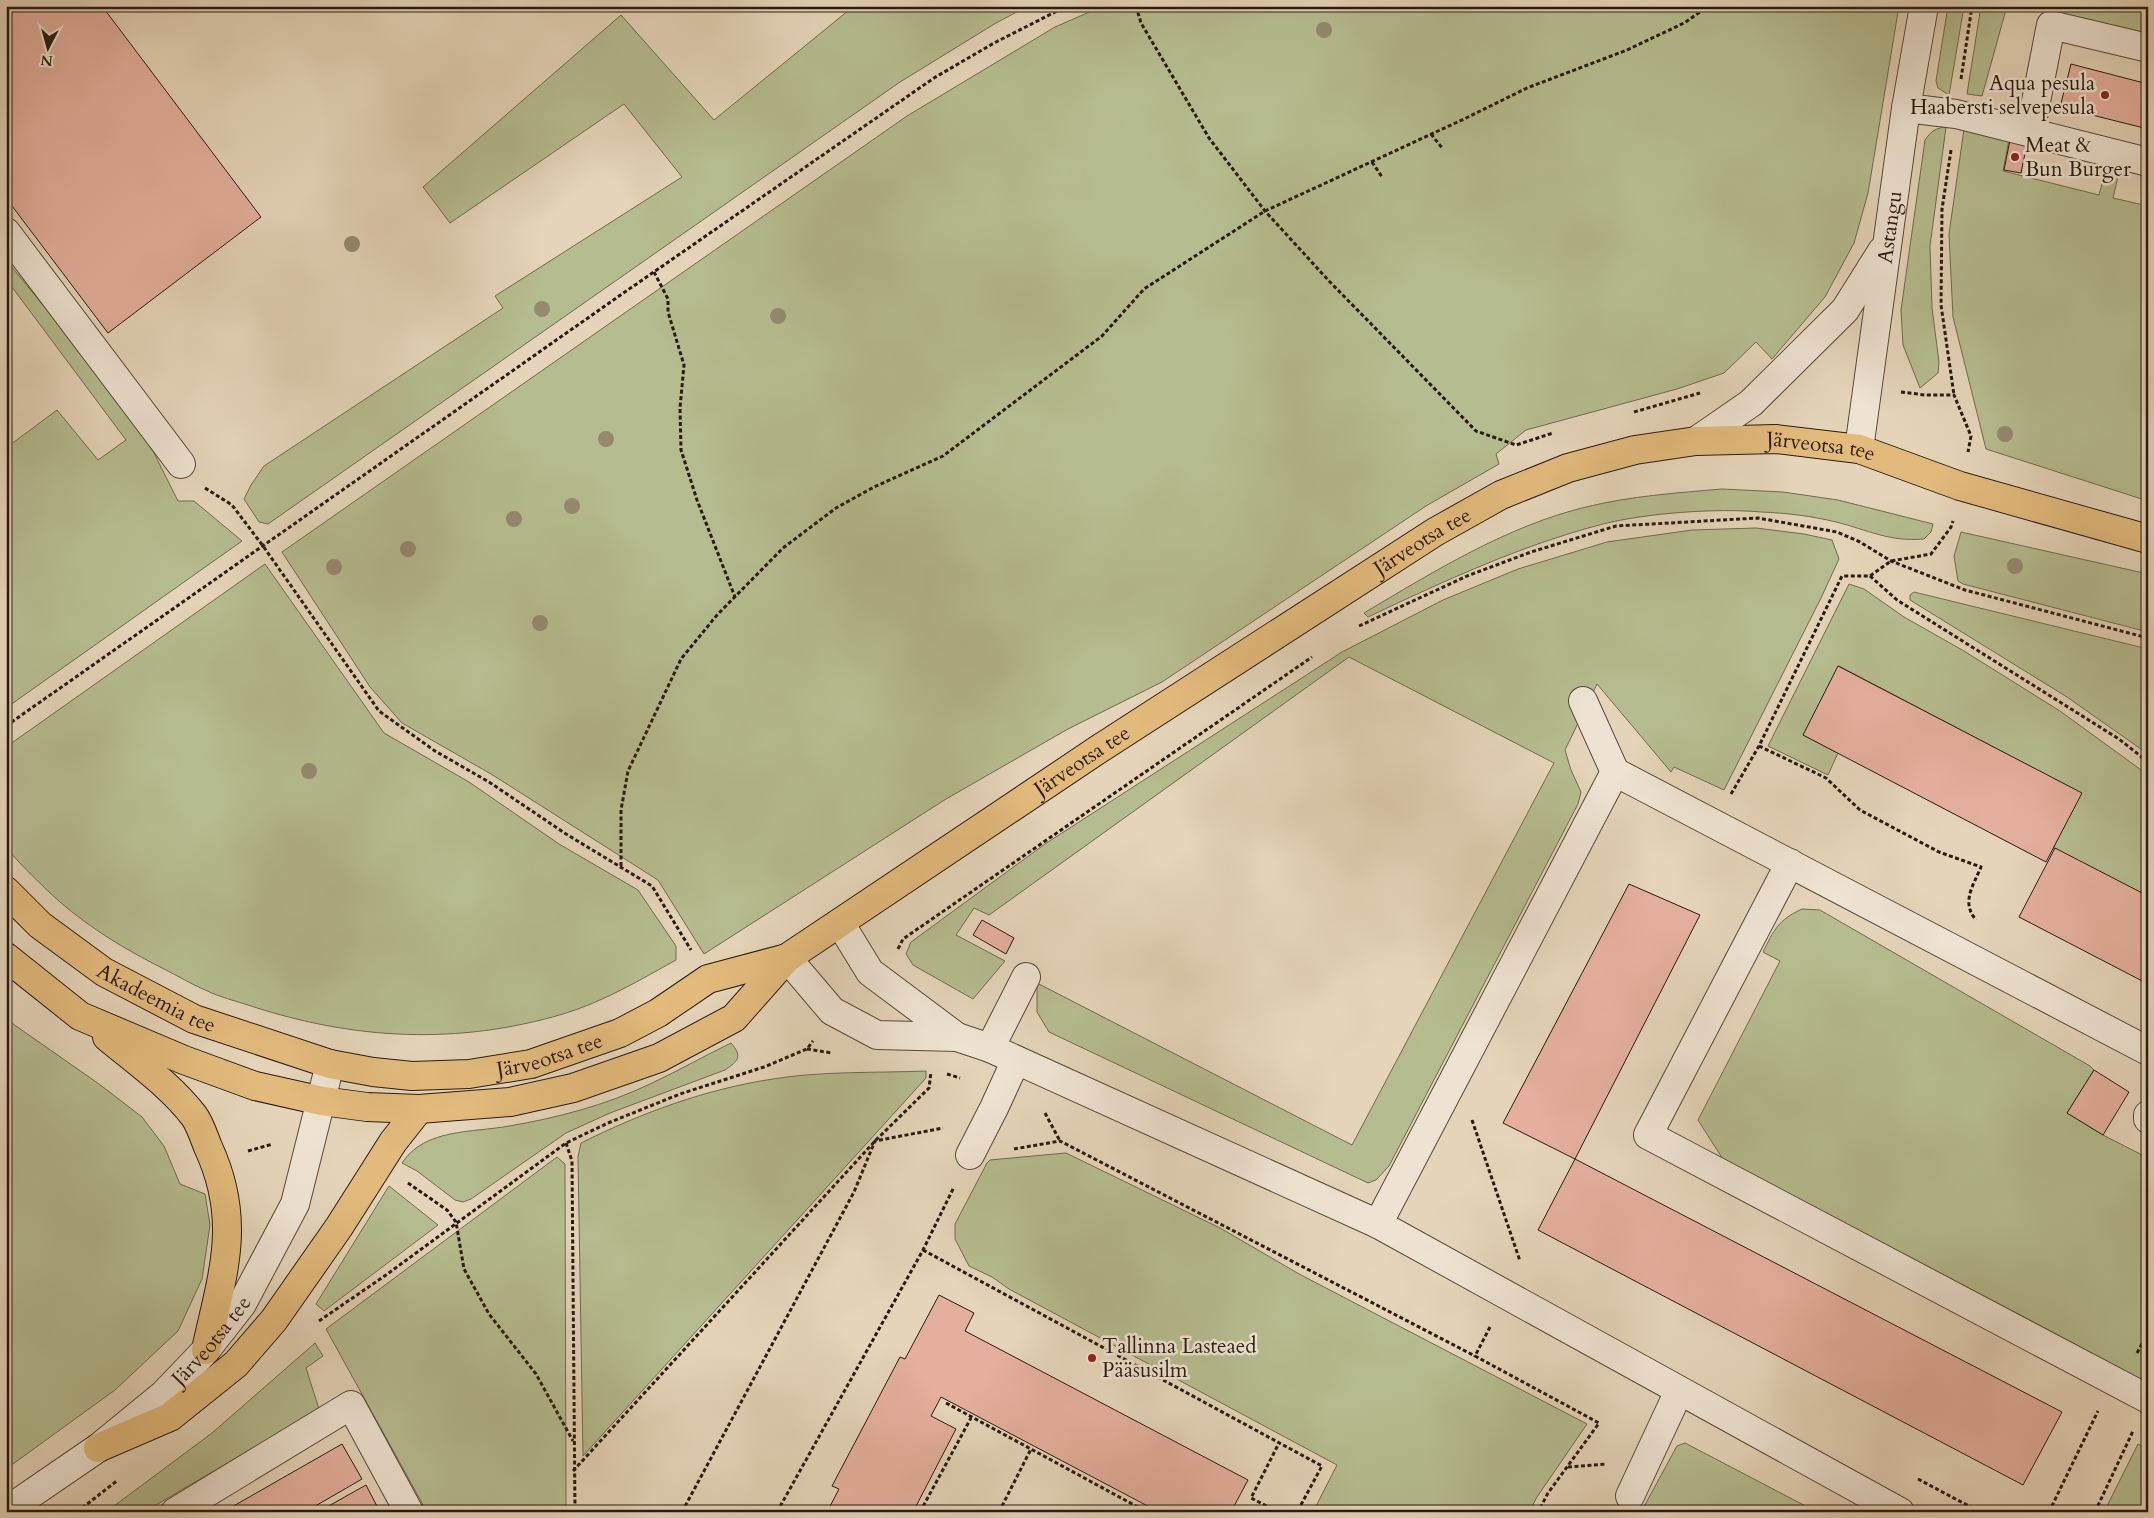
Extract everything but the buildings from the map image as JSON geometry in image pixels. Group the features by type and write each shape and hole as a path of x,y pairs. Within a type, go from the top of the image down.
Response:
{"main road":[{"name":"Järveotsa tee","path":"322,1101 367,1107 419,1109 510,1102 573,1088 659,1058 734,1018 788,958 1099,749 1435,532 1501,495 1568,468 1635,450 1696,441 1776,439 1859,449 1960,486 2148,539"},
{"name":"Akadeemia tee","path":"6,891 40,925 104,972 194,1019 330,1064"},
{"name":"Akadeemia tee","path":"6,957 80,1016 184,1060 255,1086 322,1101"},
{"name":"Järveotsa tee","path":"330,1064 373,1072 412,1076 469,1074 531,1064 620,1033 658,1013 708,979 788,958"},
{"path":"80,1016 161,1080 195,1117 216,1162 224,1187 228,1214 227,1248 206,1350"},
{"path":"98,1448 170,1417 236,1364 274,1320 339,1227 393,1142 419,1109"}],"street":[{"name":"Astangu","path":"1859,449 1906,108 1924,6"},
{"path":"2030,132 2051,25 2148,48"},
{"path":"1906,108 1956,114 2148,162"},
{"path":"6,232 181,464"},
{"path":"1696,441 1751,403 1846,310 1887,243"},
{"path":"1583,701 1615,772 2148,1051"},
{"path":"1378,1224 1615,772"},
{"path":"1790,863 1648,1135 2148,1399"},
{"path":"840,923 870,972 957,1037"},
{"path":"788,958 832,1012 877,1035 957,1037 990,1048 1378,1224 1900,1512"},
{"path":"990,1048 1026,977"},
{"path":"973,1148 1016,1060"},
{"name":"Järveotsa tee","path":"6,1511 98,1448 164,1394 206,1350 242,1304 295,1204 330,1064"},
{"path":"1630,1496 1680,1392"},
{"path":"176,1512 351,1404 410,1512"}],"path":[{"path":"6,726 934,78 994,43 1066,6"},
{"path":"1136,6 1141,23 1209,138 1265,211 1329,281 1476,431 1516,445 1558,432"},
{"path":"621,867 621,810 628,771 681,659 717,615 783,548 836,508 943,456 1102,336 1144,289 1265,211 1527,88 1627,50 1684,23 1709,6"},
{"path":"1954,395 1941,305 1942,209 1972,6"},
{"path":"1432,134 1443,149"},
{"path":"1372,162 1382,177"},
{"path":"654,272 668,299 668,312 684,365 680,408 681,450 697,500 735,597"},
{"path":"1633,412 1704,391"},
{"path":"200,485 232,505 379,711 436,751 489,782 566,834 652,886 695,957"},
{"path":"1352,629 1467,576 1531,552 1616,526 1758,518 1838,532 1860,542 1891,561 1965,590 2148,638"},
{"path":"1730,796 1759,746 1842,576 1870,576 1897,600 2119,739 2148,762"},
{"path":"870,972 884,965 893,964 903,939 1319,652"},
{"path":"1759,746 1826,778 1860,810 1939,852 1981,867 1968,897 1969,911 1981,925"},
{"path":"316,1323 386,1275 566,1143 608,1123 680,1094 749,1073 807,1048 826,1024 832,1012"},
{"path":"573,1471 875,1141 929,1088"},
{"path":"875,1141 945,1127 973,1148 1002,1151 1060,1142 1476,1356"},
{"path":"682,1512 854,1192 875,1141"},
{"path":"566,1143 572,1162 573,1471 575,1512"},
{"path":"777,1512 923,1250 973,1148"},
{"path":"456,1222 464,1269 489,1314 536,1374 573,1441"},
{"path":"923,1250 1322,1466 1297,1512"},
{"path":"2049,1512 2113,1381"},
{"path":"946,1403 1147,1512"},
{"path":"920,1512 971,1418"},
{"path":"2095,1512 2136,1427"},
{"path":"1278,1512 1251,1498 1279,1442"},
{"path":"999,1512 1031,1449"},
{"path":"77,1512 122,1478"}],"green space":[{"path":"854,6 1028,6 996,23 900,82 268,524 259,522 244,499 264,466 503,308 495,296 682,177 624,104 450,223 423,187 621,15 714,120"},
{"path":"1103,6 1899,6 1868,193 1854,243 1825,297 1772,359 1756,342 1724,373 1677,389 1526,430 1496,454 1499,464 1426,506 1162,682 1068,729 946,799 704,954 658,880 491,774 402,723 370,687 282,552 907,116 1055,27"},
{"path":"1948,6 1964,6 1949,95 1938,88 1936,81"},
{"path":"1981,6 2007,6 1982,96 1967,94"},
{"path":"2031,6 2148,6 2148,36"},
{"path":"1946,127 1930,246 1932,308 1939,362 1938,373 1920,388 1903,345 1901,310 1925,140 1934,130"},
{"path":"1964,129 2009,140 2003,171 2099,195 2107,165 2120,168 2113,198 2148,206 2148,501 1986,449 1953,317 1949,234"},
{"path":"6,260 96,370 153,451 178,501 194,501 242,541 6,708 6,448 57,410 98,460 126,440 6,279"},
{"path":"1722,489 1783,492 1838,500 1933,524 1931,532 1924,539 1900,539 1827,520 1780,513 1703,511 1640,517 1603,524 1543,542 1454,577 1368,617 1364,613 1471,552 1499,538 1557,515 1620,500"},
{"path":"1756,528 1804,534 1832,540 1839,559 1724,790 1674,767 1671,772 1597,684 1565,750 1571,770 1581,792 1578,804 1389,1166 1376,1180 1368,1183 1049,1032 1037,1012 1037,983 1352,1145 1554,763 1349,657 989,915 974,908 956,935 1005,961 973,999 913,965 906,954 911,942 1045,844 1342,652 1443,600 1518,569 1607,542 1692,530"},
{"path":"1961,532 2148,574 2148,632 1963,584 1958,581 1954,556"},
{"path":"265,564 384,733 469,782 559,844 638,890 676,946 676,960 621,990 578,1009 524,1024 485,1031 446,1034 368,1032 290,1017 210,992 150,962 110,939 72,912 39,882 6,848 6,747"},
{"path":"1849,584 1864,589 1904,617 1964,651 2060,711 2148,775 2148,897 2054,850 2054,846 2081,793 1839,666 1803,735 1838,753 1828,775 1768,746"},
{"path":"1914,592 2148,649 2148,754 2067,697 1910,600 1910,595"},
{"path":"1802,909 1820,910 2094,1070 2067,1113 2103,1135 2148,1158 2148,1391 1733,1175 1698,1120 1780,961 1763,952 1778,926 1787,917"},
{"path":"6,1019 99,1084 142,1117 164,1146 180,1184 205,1194 210,1225 202,1279 178,1331 115,1390 6,1469"},
{"path":"731,1043 738,1055 736,1061 725,1070 610,1113 566,1133 471,1199 463,1202 455,1200 417,1171 402,1163 423,1143 436,1138 450,1134 545,1119 581,1110 633,1092"},
{"path":"926,1071 926,1078 583,1456 578,1157 581,1143 650,1112 748,1083 791,1076"},
{"path":"1066,1153 1220,1228 1301,1275 1587,1424 1537,1497 1529,1512 1313,1512 1337,1465 969,1266 955,1239 955,1224 987,1163 990,1160"},
{"path":"557,1157 565,1164 566,1512 427,1512 326,1329"},
{"path":"389,1186 438,1225 324,1311 316,1304"},
{"path":"315,1343 323,1356 306,1368 319,1409 144,1512 106,1512 212,1433"},
{"path":"1685,1443 1817,1512 1641,1512 1677,1446"},
{"path":"2138,1444 2148,1449 2148,1512 2104,1512"}],"place":[{"name":"Aqua pesula Haabersti selvepesula","path":"2105,95"},
{"name":"Meat & Bun Burger","path":"2015,157"},
{"name":"Tallinna Lasteaed Pääsusilm","path":"1092,1358"}]}
